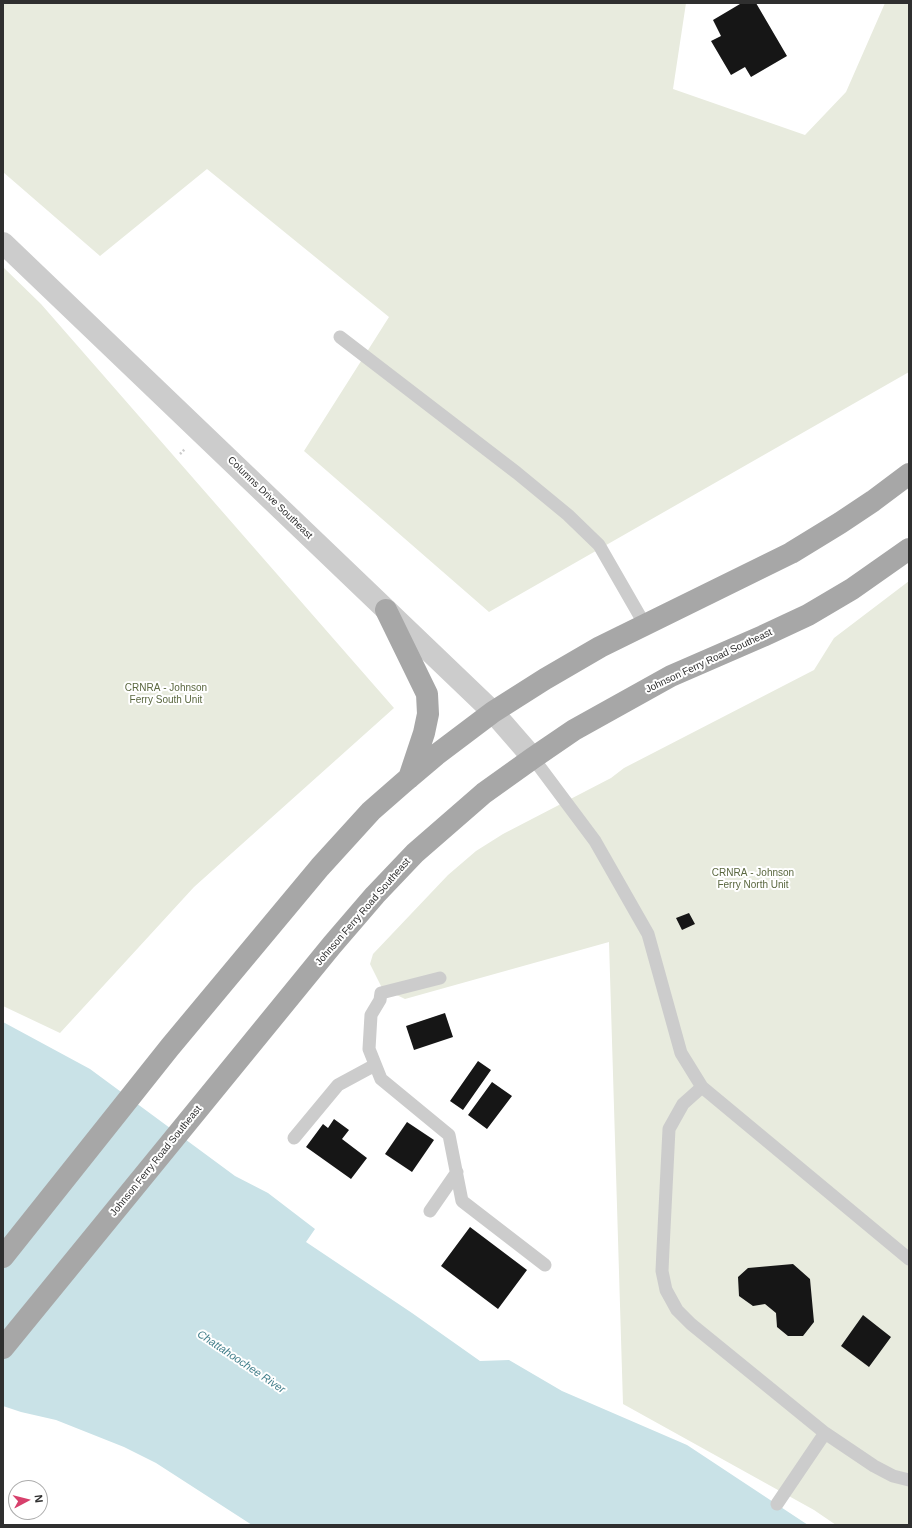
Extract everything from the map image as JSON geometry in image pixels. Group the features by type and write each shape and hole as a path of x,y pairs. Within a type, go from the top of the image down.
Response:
{"main road":[{"path":"3,1258 170,1048 320,867 371,811 409,778 436,755 493,712 552,675 600,647 791,552 840,523 909,474"},
{"name":"Johnson Ferry Road Southeast","path":"3,1348 332,945 410,858 484,793 574,730 618,704 671,676 808,615 852,589 909,549"},
{"path":"386,610 427,694 428,714 424,733 409,778"}],"street":[{"name":"Columns Drive Southeast","path":"3,243 493,712 533,758"}],"lane":[{"path":"340,337 517,472 568,515 599,545 644,625"},
{"path":"533,758 596,841 648,934 681,1053 702,1087 909,1259"},
{"path":"440,978 381,993 380,1000 370,1015 369,1049 381,1079 449,1135 462,1201 545,1265"},
{"path":"294,1138 338,1085 376,1065"},
{"path":"702,1087 683,1104 669,1129 662,1271 666,1290 677,1310 691,1324 825,1433 874,1466 893,1476 909,1480"},
{"path":"430,1212 457,1172"},
{"path":"777,1504 825,1433"}],"green space":[{"path":"3,3 686,3 673,89 805,135 846,92 885,3 909,3 909,372 489,612 304,451 389,317 207,169 100,256 3,172"},
{"name":"CRNRA - Johnson Ferry South Unit","path":"3,267 41,304 394,708 194,887 60,1033 3,1006"},
{"name":"CRNRA - Johnson Ferry North Unit","path":"909,581 909,1525 836,1525 814,1510 623,1404 609,942 405,999 382,988 370,964 373,954 448,875 476,851 503,834 611,778 624,768 814,670 834,638"}],"water":[{"name":"Chattahoochee River","path":"3,1022 90,1069 235,1176 268,1193 315,1229 306,1242 412,1313 480,1361 509,1360 562,1391 687,1445 808,1525 252,1525 156,1463 124,1447 56,1420 21,1412 3,1406"}],"building":[{"path":"739,3 756,3 787,56 751,77 745,67 731,75 711,41 721,36 713,20 740,4"},
{"path":"689,913 695,924 682,930 676,918"},
{"path":"445,1013 453,1037 414,1050 406,1026"},
{"path":"478,1061 491,1070 463,1110 450,1101"},
{"path":"492,1082 512,1096 487,1129 468,1115"},
{"path":"334,1119 349,1130 342,1139 367,1158 351,1179 306,1147 323,1124 328,1128"},
{"path":"407,1122 434,1140 412,1172 385,1154"},
{"path":"470,1227 527,1270 498,1309 441,1266"},
{"path":"793,1264 810,1279 814,1322 803,1336 788,1336 777,1327 776,1313 765,1304 753,1306 739,1296 738,1277 748,1268"},
{"path":"863,1315 891,1337 869,1367 841,1346"}]}
